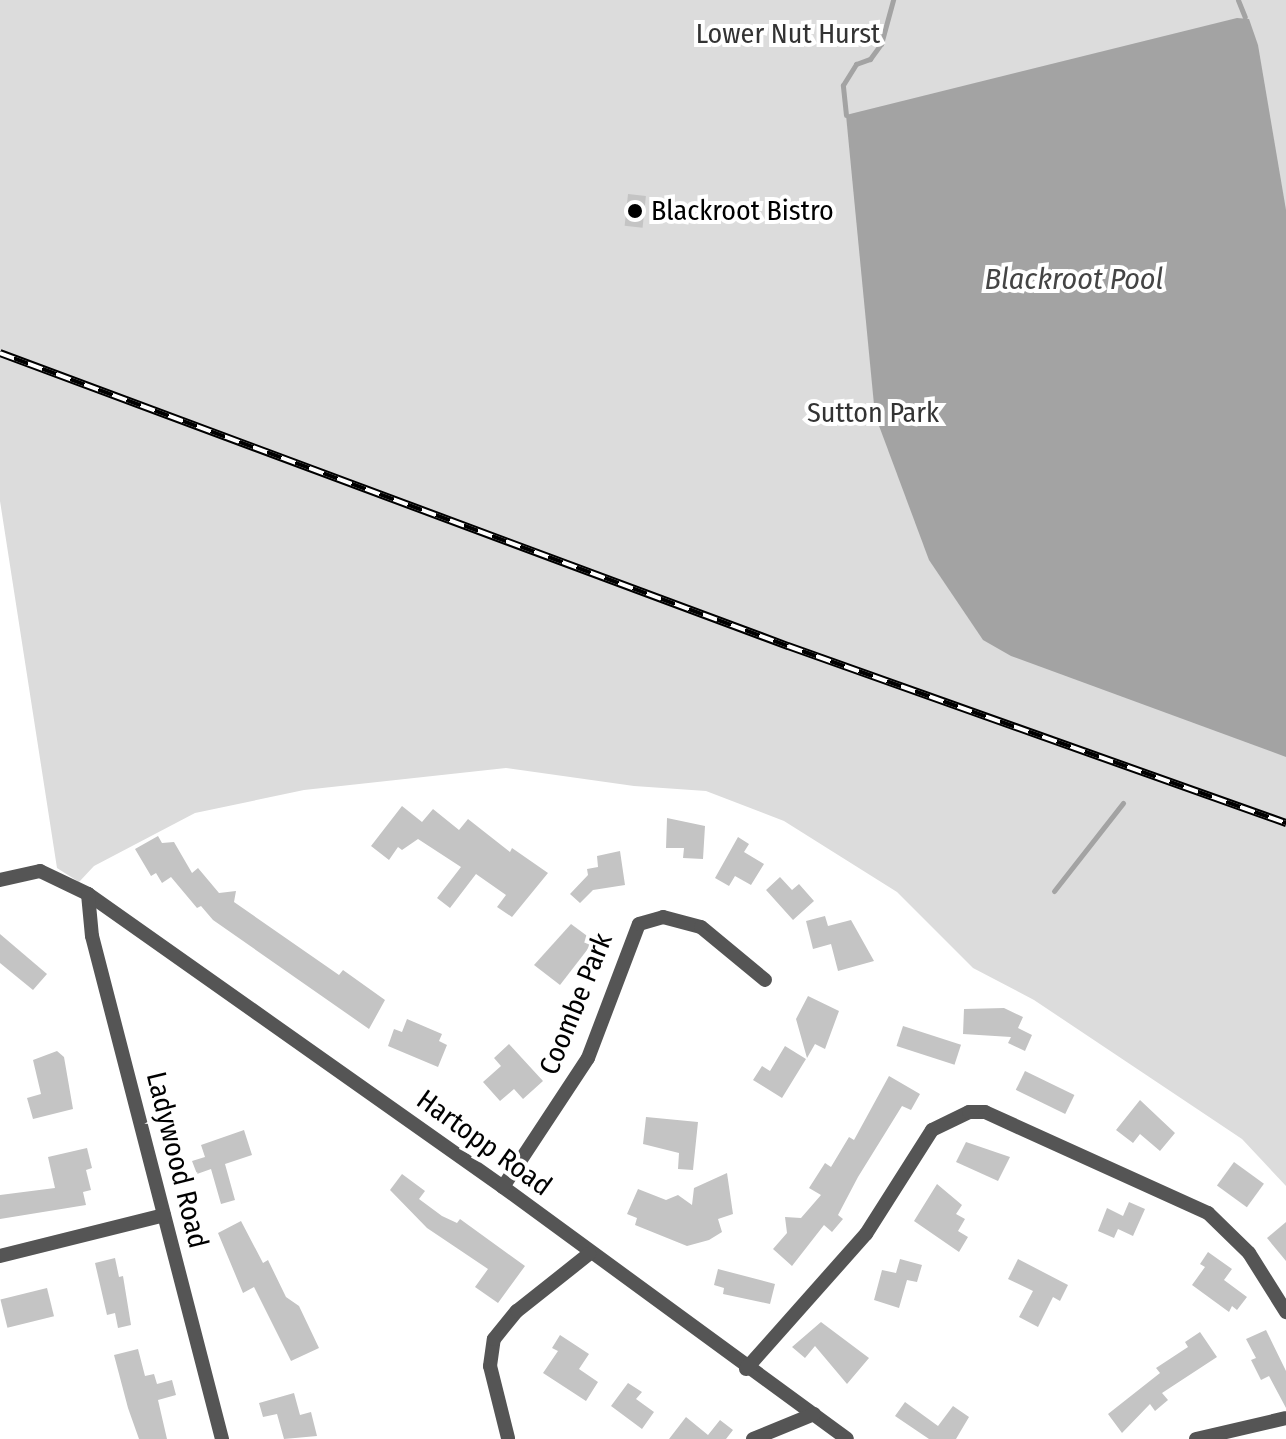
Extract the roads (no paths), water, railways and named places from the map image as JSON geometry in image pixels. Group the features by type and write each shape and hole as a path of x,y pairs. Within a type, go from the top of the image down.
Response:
{"street":[{"name":"Hartopp Road","path":"0,880 40,871 88,894 503,1187 589,1254 847,1439"},
{"name":"Ladywood Road","path":"88,894 92,936 222,1439"},
{"name":"Coombe Park","path":"503,1187 588,1058 639,924 663,917 701,927 765,980"},
{"path":"746,1369 866,1234 932,1130 955,1116 985,1112 1208,1213 1249,1253 1286,1312"},
{"path":"0,1256 164,1215"},
{"path":"508,1438 490,1366 494,1339 517,1311 589,1254"},
{"path":"753,1439 814,1414"},
{"path":"1196,1439 1286,1418"}],"water":[{"name":"Blackroot Pool","path":"1237,18 1249,19 1258,45 1286,210 1286,757 1011,656 983,640 929,560 875,415 846,115"}],"waterway":[{"path":"846,115 843,85 856,64 870,59 881,44 893,0"},
{"path":"1238,0 1245,17"},
{"path":"1054,891 1123,803"}],"railway":[{"path":"0,353 788,646 1286,823"}],"place":[{"name":"Blackroot Bistro","path":"635,211"}],"park label":[{"name":"Lower Nut Hurst","path":"788,34"},
{"name":"Sutton Park","path":"873,413"}]}
